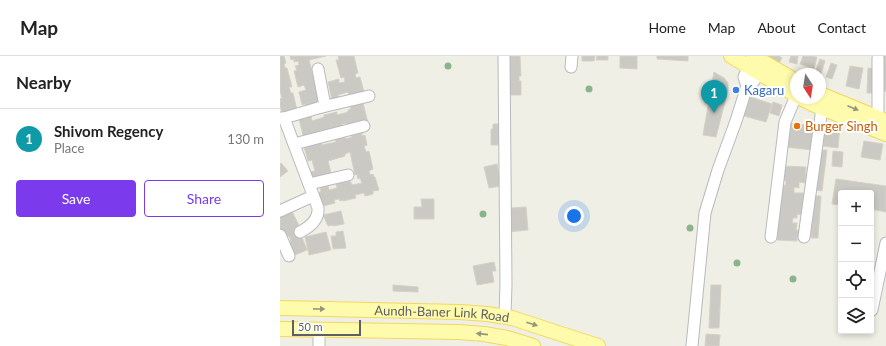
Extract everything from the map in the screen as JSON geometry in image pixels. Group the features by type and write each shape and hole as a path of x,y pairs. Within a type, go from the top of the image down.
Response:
{"main road":[{"path":"731,56 755,63 790,78"},
{"path":"755,63 790,91"},
{"path":"826,97 882,120"},
{"path":"814,104 886,134"},
{"name":"Aundh-Baner Link Road","path":"280,308 460,312 505,316 598,346"},
{"name":"Aundh-Baner Link Road","path":"280,329 459,332 484,334 507,342 533,346"}],"street":[{"path":"504,56 505,316"},
{"path":"571,67 572,56"},
{"path":"878,58 882,120"},
{"path":"692,346 706,213 714,182 747,86 754,82 755,63"},
{"path":"318,69 325,103 325,106 322,107"},
{"path":"300,232 313,223 318,214 309,184 294,144 282,118 369,96"},
{"path":"771,237 785,122 793,104"},
{"path":"804,238 822,108"},
{"path":"294,144 364,126"},
{"path":"309,184 348,175"},
{"path":"280,211 313,196"},
{"path":"280,235 289,256"},
{"path":"874,300 886,243"},
{"path":"318,330 319,346"}],"building":[{"path":"280,56 284,56 286,63 284,64 285,68 287,68 292,87 289,87 291,93 293,93 297,110 282,113 280,106 280,99 282,98 280,91"},
{"path":"290,56 326,56 309,60 320,103 306,107 305,104 302,105 299,92 306,90 304,85 298,87 294,71 297,70 295,66 299,65 298,61 294,62 294,59 291,60"},
{"path":"338,56 354,56 358,73 355,74 356,78 360,77 364,92 349,96 348,92 338,95 339,98 332,100 328,82 339,79 339,83 345,82 344,77 341,78 336,60 339,60"},
{"path":"508,56 520,56 521,76 519,76 519,81 521,81 521,95 509,95"},
{"path":"582,56 595,56 594,61 582,61"},
{"path":"597,56 608,56 608,60 596,60"},
{"path":"620,56 637,56 637,69 620,68"},
{"path":"657,56 688,56 688,61 657,59"},
{"path":"766,56 779,56 782,58 779,63"},
{"path":"791,56 798,56 797,64 789,62"},
{"path":"803,56 817,57 814,68 800,64"},
{"path":"881,56 886,56 886,92 884,90 880,90"},
{"path":"820,59 825,61 823,68 817,68"},
{"path":"831,63 837,65 832,79 826,77"},
{"path":"850,66 863,68 859,89 846,86"},
{"path":"868,68 877,69 875,93 867,93"},
{"path":"714,72 724,78 728,83 728,90 716,137 703,135"},
{"path":"750,97 772,104 766,122 744,116"},
{"path":"773,102 782,105 779,116 770,113"},
{"path":"363,103 368,123 348,128 346,123 342,124 343,129 327,133 326,130 314,133 315,136 304,139 299,119 311,116 312,121 324,117 324,115 337,112 337,115 348,112 348,110 351,109 350,106"},
{"path":"788,123 815,126 813,150 785,147"},
{"path":"493,124 499,124 500,145 491,145 491,129 493,129"},
{"path":"829,125 840,126 838,148 823,146 825,131 829,131"},
{"path":"362,133 362,136 365,135 367,145 364,146 366,152 369,151 373,169 369,171 370,175 373,174 375,177 379,190 373,191 373,194 365,196 364,193 355,195 356,198 343,201 340,201 339,199 334,200 335,203 319,207 316,193 321,192 320,188 328,186 329,190 337,188 336,184 350,181 352,185 362,183 360,178 358,179 357,174 355,175 350,152 345,154 345,156 328,161 331,173 312,178 310,172 315,171 312,160 308,161 304,147 321,143 322,145 336,142 335,139 345,137 346,139 352,137 351,135"},
{"path":"864,141 883,144 880,160 861,157"},
{"path":"821,150 827,150 822,191 816,190"},
{"path":"833,151 843,152 842,167 832,166"},
{"path":"281,163 288,171 280,177 280,164"},
{"path":"497,164 501,186 489,188 484,167"},
{"path":"782,166 806,167 805,183 799,182 799,188 794,187 794,193 804,193 803,215 797,214 797,218 793,218 792,223 797,223 796,230 802,230 801,237 797,237 797,241 777,240 780,197 782,197 783,191 781,191 781,185 786,185 786,181 781,180"},
{"path":"836,179 886,186 886,212 874,210 874,190 838,190 838,205 832,204"},
{"path":"814,196 821,196 818,238 811,238"},
{"path":"421,199 434,199 434,219 414,219 414,207 422,207"},
{"path":"526,207 528,230 507,232 506,218 511,218 511,208"},
{"path":"291,209 301,230 297,232 300,237 302,237 307,250 295,255 294,253 291,254 286,243 291,241 289,236 284,238 280,230 280,215"},
{"path":"341,211 344,224 328,226 323,215"},
{"path":"343,231 346,248 333,249 331,236 336,236 336,232"},
{"path":"326,232 331,250 309,255 305,237"},
{"path":"494,262 496,271 492,271 494,282 477,285 473,266"},
{"path":"393,285 418,287 418,292 393,291"},
{"path":"711,285 721,285 719,328 709,328"},
{"path":"706,334 720,335 719,346 705,346"}],"place":[{"name":"Kagaru","path":"736,90"},
{"name":"Shivom Regency","path":"714,113"},
{"name":"Burger Singh","path":"797,126"}]}
